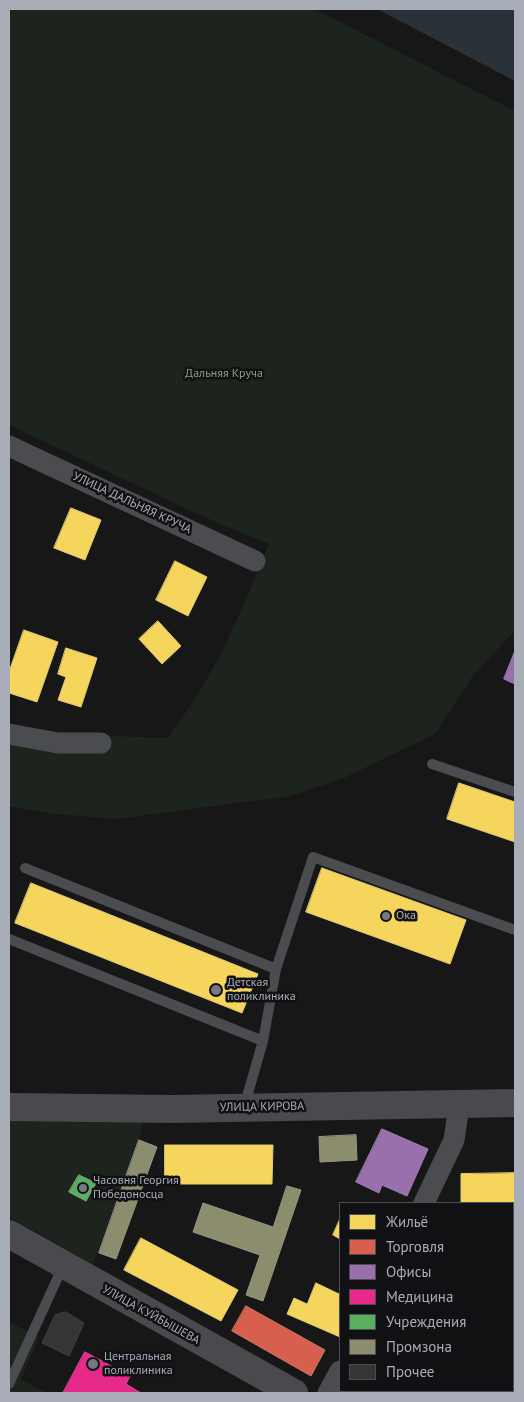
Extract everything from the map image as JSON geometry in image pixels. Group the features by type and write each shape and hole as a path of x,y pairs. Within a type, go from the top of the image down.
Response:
{"street":[{"name":"УЛИЦА ДАЛЬНЯЯ КРУЧА","path":"9,446 255,561"},
{"path":"9,734 58,742 101,743"},
{"name":"УЛИЦА КИРОВА","path":"9,1107 173,1109 459,1106 515,1103"},
{"path":"424,1202 454,1140 459,1106"},
{"name":"УЛИЦА КУЙБЫШЕВА","path":"9,1234 294,1393"},
{"path":"328,1393 339,1373"}],"lane":[{"path":"432,764 515,792"},
{"path":"244,1107 263,1041 276,969 313,857 515,930"},
{"path":"25,868 276,969"},
{"path":"9,939 263,1041"},
{"path":"9,1384 63,1265"}],"shaded area":[{"path":"377,9 515,9 515,81"},
{"path":"514,1280 515,1393 339,1392 514,1392"}],"green space":[{"name":"Дальняя Круча","path":"9,9 314,9 515,111 515,631 474,674 435,734 344,778 290,796 116,819 46,813 9,806 9,732 167,738 199,693 225,645 269,544 202,516 9,425"},
{"path":"9,1120 143,1120 139,1140 93,1264 9,1217"},
{"path":"9,1322 39,1337 21,1379 47,1393 9,1393"}],"building: Жильё":[{"path":"71,508 101,520 85,560 54,548"},
{"path":"175,561 207,577 188,616 156,600"},
{"path":"158,621 181,646 162,664 139,639"},
{"path":"24,630 58,642 37,702 9,693 9,672"},
{"path":"66,648 97,658 81,707 58,700 66,677 58,674"},
{"path":"459,783 515,802 515,842 447,819"},
{"name":"Ока","path":"322,868 466,920 450,964 306,912"},
{"path":"31,883 258,974 242,1013 15,923"},
{"path":"165,1145 273,1145 272,1184 165,1184"},
{"path":"515,1173 515,1211 514,1202 461,1202 461,1174"},
{"path":"339,1221 339,1238 333,1235"},
{"path":"141,1238 238,1290 221,1321 124,1270"},
{"path":"316,1283 339,1294 339,1337 287,1314 294,1298 307,1304"}],"building: Торговля":[{"path":"246,1306 325,1350 311,1376 232,1331"}],"building: Офисы":[{"path":"515,651 515,684 504,679"},
{"path":"382,1129 428,1149 407,1196 382,1185 379,1193 356,1182"}],"building: Медицина":[{"name":"Центральная поликлиника","path":"85,1352 130,1376 126,1384 141,1393 63,1393"}],"building: Учреждения":[{"name":"Часовня Георгия Победоносца","path":"79,1175 96,1183 86,1201 69,1192"}],"building: Промзона":[{"path":"356,1135 357,1160 320,1162 319,1137"},
{"path":"139,1140 157,1147 116,1259 99,1253"},
{"path":"287,1186 301,1190 263,1301 246,1295 260,1255 193,1232 203,1203 273,1227"},
{"path":"514,1258 515,1259 514,1280"}],"building: Прочее":[{"path":"66,1312 84,1323 69,1356 42,1343 55,1315"}],"place":[{"name":"Ока","path":"386,916"},
{"name":"Детская поликлиника","path":"216,990"},
{"name":"Часовня Георгия Победоносца","path":"83,1188"},
{"name":"Центральная поликлиника","path":"93,1364"}]}
